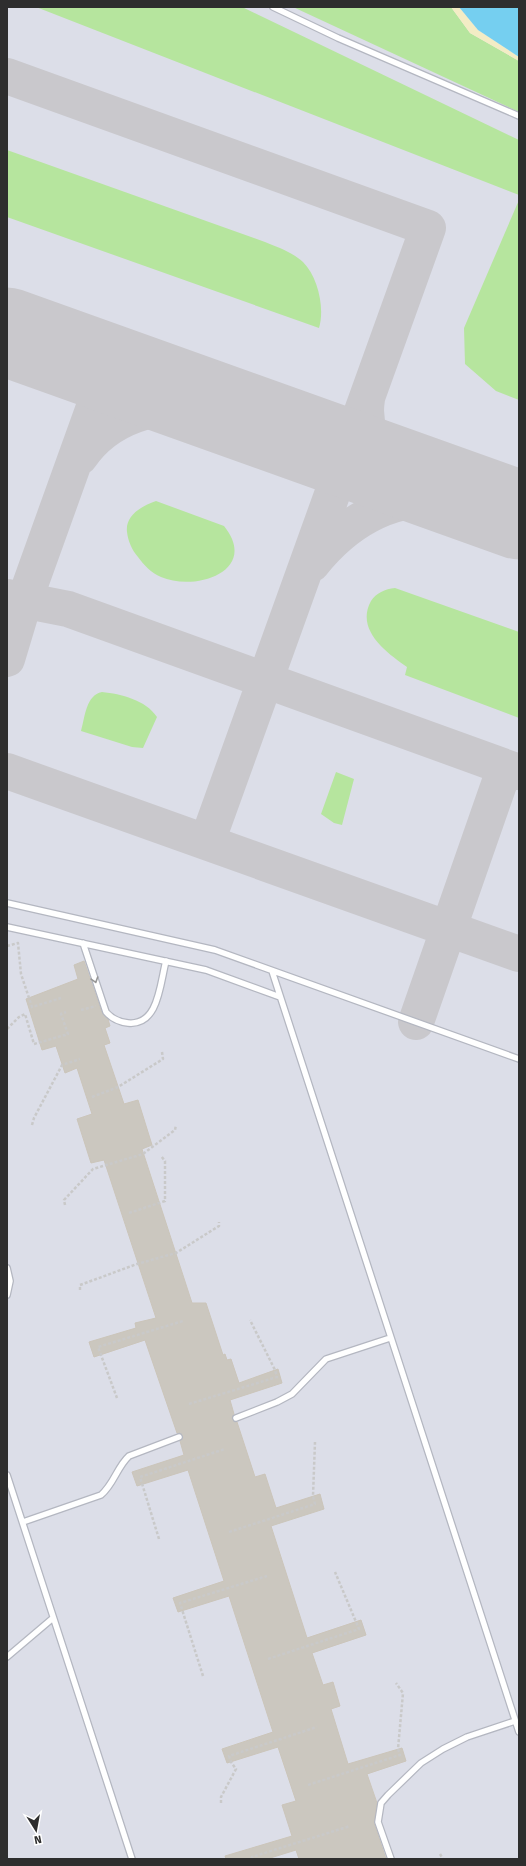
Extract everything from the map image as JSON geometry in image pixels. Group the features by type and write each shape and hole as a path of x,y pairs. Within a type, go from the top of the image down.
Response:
{"lane":[{"path":"273,7 345,41 519,116"},
{"path":"7,903 198,945 519,1059"},
{"path":"7,926 219,974 280,997"},
{"path":"83,943 106,1012 110,1017 121,1022 140,1022 150,1015 154,1007 166,961"},
{"path":"272,971 519,1732"},
{"path":"7,1268 10,1281 7,1295"},
{"path":"236,1418 277,1402 292,1394 314,1369 326,1359 390,1338"},
{"path":"22,1522 101,1495 111,1484 121,1466 129,1456 179,1437"},
{"path":"7,1475 132,1859"},
{"path":"7,1657 54,1618"},
{"path":"391,1859 378,1822 381,1803 388,1794 421,1763 443,1749 467,1736 515,1721"}],"path":[{"path":"7,946 18,943 21,974 32,1007 61,998"},
{"path":"81,1010 102,1004"},
{"path":"7,1029 19,1017 25,1014 34,1044 68,1034 61,1014 66,1012"},
{"path":"92,1097 118,1087 163,1058 162,1052"},
{"path":"32,1125 34,1118 62,1065 80,1059"},
{"path":"65,1205 64,1200 93,1169 144,1154 175,1130 176,1125"},
{"path":"129,1213 165,1200 165,1161 162,1156"},
{"path":"80,1290 80,1285 137,1264 176,1253 219,1226 219,1222"},
{"path":"117,1398 98,1347 183,1320"},
{"path":"188,1404 277,1377 250,1320"},
{"path":"229,1532 315,1504 313,1496 315,1442"},
{"path":"159,1539 140,1478 225,1449"},
{"path":"268,1659 359,1629 335,1572"},
{"path":"203,1676 184,1610 180,1603 267,1576"},
{"path":"308,1785 400,1755 398,1749 403,1694 396,1683"},
{"path":"221,1803 221,1797 236,1769 229,1756 317,1727"},
{"path":"252,1859 252,1857 350,1826"},
{"path":"440,1854 443,1859"}],"shaded area":[{"path":"7,7 307,7 519,106 519,1859 7,1859"}],"green space":[{"path":"36,7 242,7 519,140 519,195"},
{"path":"293,7 451,7 470,33 519,61 519,112"},
{"path":"7,150 265,242 299,258 313,276 319,293 321,302 321,320 319,328 7,217"},
{"path":"519,200 519,400 496,391 465,364 464,328"},
{"path":"156,501 224,526 233,542 234,555 229,566 219,574 190,582 175,581 161,577 148,568 140,560 129,542 127,526 132,516 136,512"},
{"path":"395,588 519,632 519,718 405,675 407,667 383,648 370,631 367,622 367,612 373,598 381,592"},
{"path":"102,692 125,696 140,702 157,717 143,748 132,747 81,731 89,702 93,697"},
{"path":"336,772 354,779 342,825 334,823 321,814"}],"sand":[{"path":"451,7 459,7 478,30 519,57 519,61 470,33"}],"water":[{"path":"459,7 519,7 519,57 478,30"}],"building":[{"path":"84,961 102,1013 108,1019 110,1026 105,1028 110,1043 104,1045 124,1104 138,1100 152,1145 142,1149 192,1303 206,1303 223,1355 225,1354 227,1360 231,1359 239,1383 278,1369 282,1383 230,1400 234,1414 232,1419 237,1422 255,1477 265,1474 276,1508 320,1494 324,1509 271,1526 307,1638 361,1620 366,1635 312,1653 323,1685 333,1682 340,1706 331,1709 348,1764 402,1748 406,1761 367,1774 377,1803 374,1823 386,1859 299,1859 296,1850 267,1859 226,1859 225,1856 292,1836 282,1805 296,1801 278,1747 227,1763 222,1749 273,1732 229,1596 178,1612 173,1598 224,1581 188,1470 137,1486 132,1472 184,1455 180,1441 183,1436 177,1433 145,1340 94,1357 89,1342 136,1328 135,1323 156,1318 104,1160 91,1163 77,1119 92,1114 77,1068 65,1073 56,1046 42,1050 26,999 78,979 74,965"}],"taxiway":[{"path":"7,76 428,228 207,842"},
{"path":"7,659 25,599 108,368"},
{"path":"367,399 366,417 370,435 379,451 392,464 412,476 434,485"},
{"path":"80,457 92,442 105,431 119,422 135,415 168,407 204,403"},
{"path":"312,564 344,531 381,509 401,503 423,499 445,499 475,503 519,516"},
{"path":"7,597 68,609 519,772"},
{"path":"416,1022 505,767"},
{"path":"7,771 519,954"}],"runway":[{"path":"7,332 519,515"}]}
